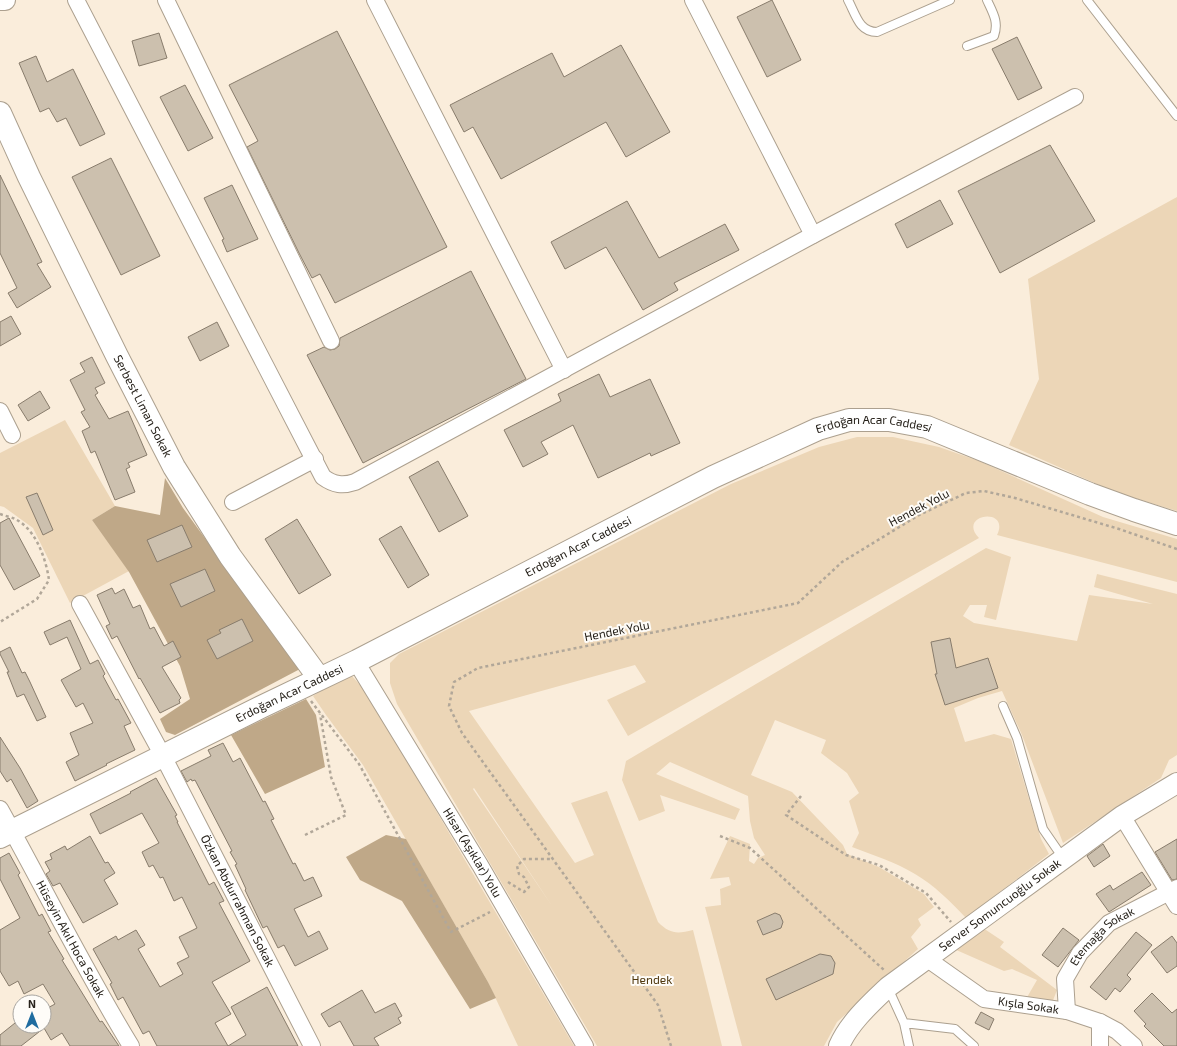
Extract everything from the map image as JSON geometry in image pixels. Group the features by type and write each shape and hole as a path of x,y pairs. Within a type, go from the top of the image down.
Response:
{"main road":[{"name":"Serbest Liman Sokak","path":"0,113 29,177 174,467 310,683"},
{"name":"Erdoğan Acar Caddesi","path":"6,834 357,661 713,477 818,429 850,420 889,420 927,427 1090,494 1177,524"}],"street":[{"path":"0,0 5,0"},
{"path":"76,0 323,477 330,482 346,485 355,482 1075,97"},
{"path":"166,0 332,341"},
{"path":"375,0 564,370"},
{"path":"693,0 813,236"},
{"path":"0,411 12,435"},
{"path":"233,502 315,459"},
{"name":"Özkan Abdurrahman Sokak","path":"80,604 163,756 312,1046"},
{"name":"Hisar (Aşıklar) Yolu","path":"357,661 503,905 585,1046"},
{"name":"Server Somuncuoğlu Sokak","path":"840,1046 843,1037 868,1006 892,984 1122,816 1177,783"},
{"name":"Hüseyin Akıl Hoca Sokak","path":"0,809 6,834 63,927 131,1046"},
{"path":"1122,816 1172,890 1177,906"},
{"name":"Etemağa Sokak","path":"1067,1011 1065,979 1080,953 1109,923 1172,890"},
{"name":"Kışla Sokak","path":"926,958 984,999 1067,1011 1100,1022 1117,1031 1134,1046"},
{"path":"1100,1022 1100,1046"}],"lane":[{"path":"848,0 863,29 870,32 877,32 950,0"},
{"path":"967,46 994,36 996,19 987,0"},
{"path":"1087,0 1177,116"},
{"path":"1003,706 1017,738 1043,829 1063,858"},
{"path":"892,984 910,1046"},
{"path":"904,1023 955,1029 974,1046"}],"path":[{"name":"Hendek Yolu","path":"671,1046 658,1005 462,733 449,706 454,682 478,668 798,603 842,562 919,515 966,493 984,491 1015,498 1119,529 1177,549"},
{"path":"0,514 16,519 33,534 46,563 49,580 38,599 0,622"},
{"path":"305,835 346,815 332,777 320,713 310,683"},
{"path":"320,713 359,764 451,932 503,905"},
{"path":"801,796 786,815 846,855 879,865 926,893 960,933"},
{"path":"720,836 750,848 892,984"},
{"path":"504,880 524,892 529,887 524,877 519,874 516,866 524,859 553,859"}],"green space":[{"path":"1177,197 1177,511 1115,492 1009,445 1039,379 1028,279"},
{"path":"65,420 115,506 92,520 129,571 70,603 33,528 4,507 0,506 0,453"},
{"name":"Hendek","path":"857,437 893,437 939,447 979,461 1103,517 1177,539 1177,582 997,535 999,526 997,520 991,517 985,517 978,519 974,523 974,530 979,538 628,736 607,700 646,682 635,665 469,711 575,863 594,855 571,803 607,791 658,922 666,929 674,932 693,930 722,1046 597,1046 397,704 390,683 390,663 399,654 731,484 819,447","holes":["474,788 552,906 473,789"]},
{"path":"986,548 1011,557 996,620 984,617 987,605 970,605 963,616 974,623 1077,641 1089,595 1153,604 1094,587 1097,574 1177,594 1177,755 1169,760 1161,778 1063,843 1022,735 1002,691 978,698 954,708 965,742 994,734 1011,739 1041,839 1049,854 966,918 936,889 922,878 892,862 852,847 859,833 849,801 859,793 847,773 821,753 826,740 775,720 751,775 792,792 843,845 847,854 879,867 924,894 934,907 918,919 921,925 911,937 918,949 837,1022 824,1046 742,1046 705,907 721,905 720,889 731,885 729,877 710,879 730,836 750,844 749,861 754,864 758,858 765,855 754,838 750,821 748,796 670,762 656,774 740,809 735,820 660,795 665,811 639,821 622,780 626,761"},
{"path":"352,676 367,693 574,1046 518,1046 488,982 363,765 313,696 333,683"},
{"path":"983,928 1004,942 1000,947 1057,990 1052,1003 1026,999 1037,980 1012,969 1004,971 954,949"}],"shaded area":[{"path":"165,478 183,508 300,669 175,735 166,732 160,719 190,699 180,666 129,572 92,520 115,506 160,515"},
{"path":"306,699 316,715 325,767 265,794 231,735"},
{"path":"386,835 406,839 496,998 470,1009 402,901 360,880 346,857"}],"building":[{"path":"772,0 801,60 767,77 737,17"},
{"path":"337,31 447,247 335,303 320,274 312,278 247,147 258,141 229,85"},
{"path":"159,33 167,58 139,66 132,41"},
{"path":"1017,37 1042,88 1018,100 992,49"},
{"path":"621,45 670,132 626,157 606,122 501,179 473,127 464,132 450,105 552,53 564,77"},
{"path":"36,56 47,82 73,69 105,134 80,146 66,118 57,122 49,108 40,112 19,63"},
{"path":"185,85 213,138 188,151 160,97"},
{"path":"1050,145 1095,221 1000,273 958,191"},
{"path":"111,158 160,256 121,275 72,177"},
{"path":"0,175 42,262 37,264 51,287 17,308 8,293 17,288 0,253"},
{"path":"232,185 258,239 227,252 222,240 224,239 204,198"},
{"path":"940,200 953,224 907,248 895,224"},
{"path":"627,201 659,258 725,224 739,250 674,283 678,290 643,310 606,247 565,269 551,242"},
{"path":"471,271 526,379 363,463 307,355 324,347 330,350 335,349 339,346 340,338"},
{"path":"11,316 21,334 0,346 0,322"},
{"path":"217,322 229,346 200,361 188,337"},
{"path":"92,357 105,383 95,388 98,393 95,395 109,419 128,411 147,455 128,463 130,467 126,469 135,492 115,500 95,451 91,453 82,431 90,427 81,412 85,410 70,380 85,372 80,363"},
{"path":"599,374 610,397 650,379 680,443 651,456 650,453 598,478 573,425 541,442 548,454 523,467 504,430 561,401 558,394"},
{"path":"40,391 50,408 28,421 18,405"},
{"path":"438,461 468,516 439,532 409,477"},
{"path":"37,493 53,530 43,535 26,497"},
{"path":"9,518 40,576 14,590 0,565 0,523"},
{"path":"297,519 331,575 299,594 265,539"},
{"path":"182,525 192,547 157,562 147,540"},
{"path":"401,526 429,575 408,588 379,539"},
{"path":"205,569 215,591 181,607 170,584"},
{"path":"112,588 115,594 124,589 133,608 140,605 150,629 154,627 164,646 173,641 181,657 162,667 181,698 179,700 180,703 160,713 140,678 139,679 117,636 112,639 106,626 110,624 97,595"},
{"path":"242,619 253,641 217,659 207,640 221,633 219,630"},
{"path":"70,620 90,664 98,660 105,674 103,676 131,723 124,726 135,750 75,781 66,762 79,755 70,733 93,723 83,703 76,707 61,680 81,669 67,637 50,645 44,632"},
{"path":"950,638 956,668 988,658 998,688 945,705 935,674 937,674 931,642"},
{"path":"10,647 22,673 25,672 46,717 37,721 24,694 17,697 7,672 9,672 0,654 0,652"},
{"path":"0,737 20,768 38,801 27,808 11,779 7,782 0,771"},
{"path":"223,743 233,762 240,758 263,802 265,801 274,819 271,820 293,864 295,863 304,881 313,877 322,896 294,909 308,937 319,931 328,949 295,966 284,945 278,948 267,926 263,928 245,890 246,889 235,865 237,864 230,852 232,851 195,780 192,781 191,779 187,782 181,771 211,756 208,750"},
{"path":"156,778 177,815 175,816 177,822 209,885 214,882 224,901 219,903 250,961 212,982 231,1014 215,1023 228,1046 157,1046 149,1031 143,1034 123,997 118,1000 110,984 112,983 93,949 116,936 118,940 136,930 145,945 138,949 160,987 183,974 177,963 189,957 179,937 197,928 182,897 174,901 163,877 160,878 153,865 149,867 142,852 159,843 142,813 100,834 90,814"},
{"path":"90,836 105,863 108,862 115,873 104,880 118,904 83,923 60,883 53,886 46,874 50,871 45,862 52,859 50,854 65,846 67,850"},
{"path":"1177,839 1177,879 1172,880 1155,852"},
{"path":"1103,844 1110,856 1094,867 1087,856"},
{"path":"9,853 20,873 18,875 39,916 42,914 51,931 48,932 64,959 62,960 100,1022 102,1021 119,1046 70,1046 62,1033 51,1040 48,1034 52,1034 52,1006 55,1004 52,999 52,994 49,994 43,984 24,994 18,981 9,986 0,971 0,930 20,918 0,879 0,858"},
{"path":"1142,872 1151,885 1109,912 1096,894 1110,885 1113,890"},
{"path":"775,913 780,915 783,922 781,928 763,935 757,921"},
{"path":"1063,928 1079,940 1058,967 1042,955"},
{"path":"1136,932 1152,945 1127,975 1131,979 1120,992 1115,988 1106,1000 1090,987"},
{"path":"1172,936 1177,943 1177,966 1167,973 1151,952"},
{"path":"820,954 831,956 835,963 833,974 776,1000 766,979"},
{"path":"267,987 298,1046 228,1046 246,1035 231,1007"},
{"path":"362,990 375,1013 395,1003 402,1016 398,1018 401,1023 374,1038 379,1046 354,1046 340,1021 329,1027 321,1014"},
{"path":"1152,993 1172,1013 1177,1009 1177,1046 1164,1046 1144,1026 1146,1024 1134,1011"},
{"path":"981,1012 994,1019 989,1030 975,1023"},
{"path":"12,1025 12,1034 36,1034 21,1046 0,1046 0,1035"}]}
